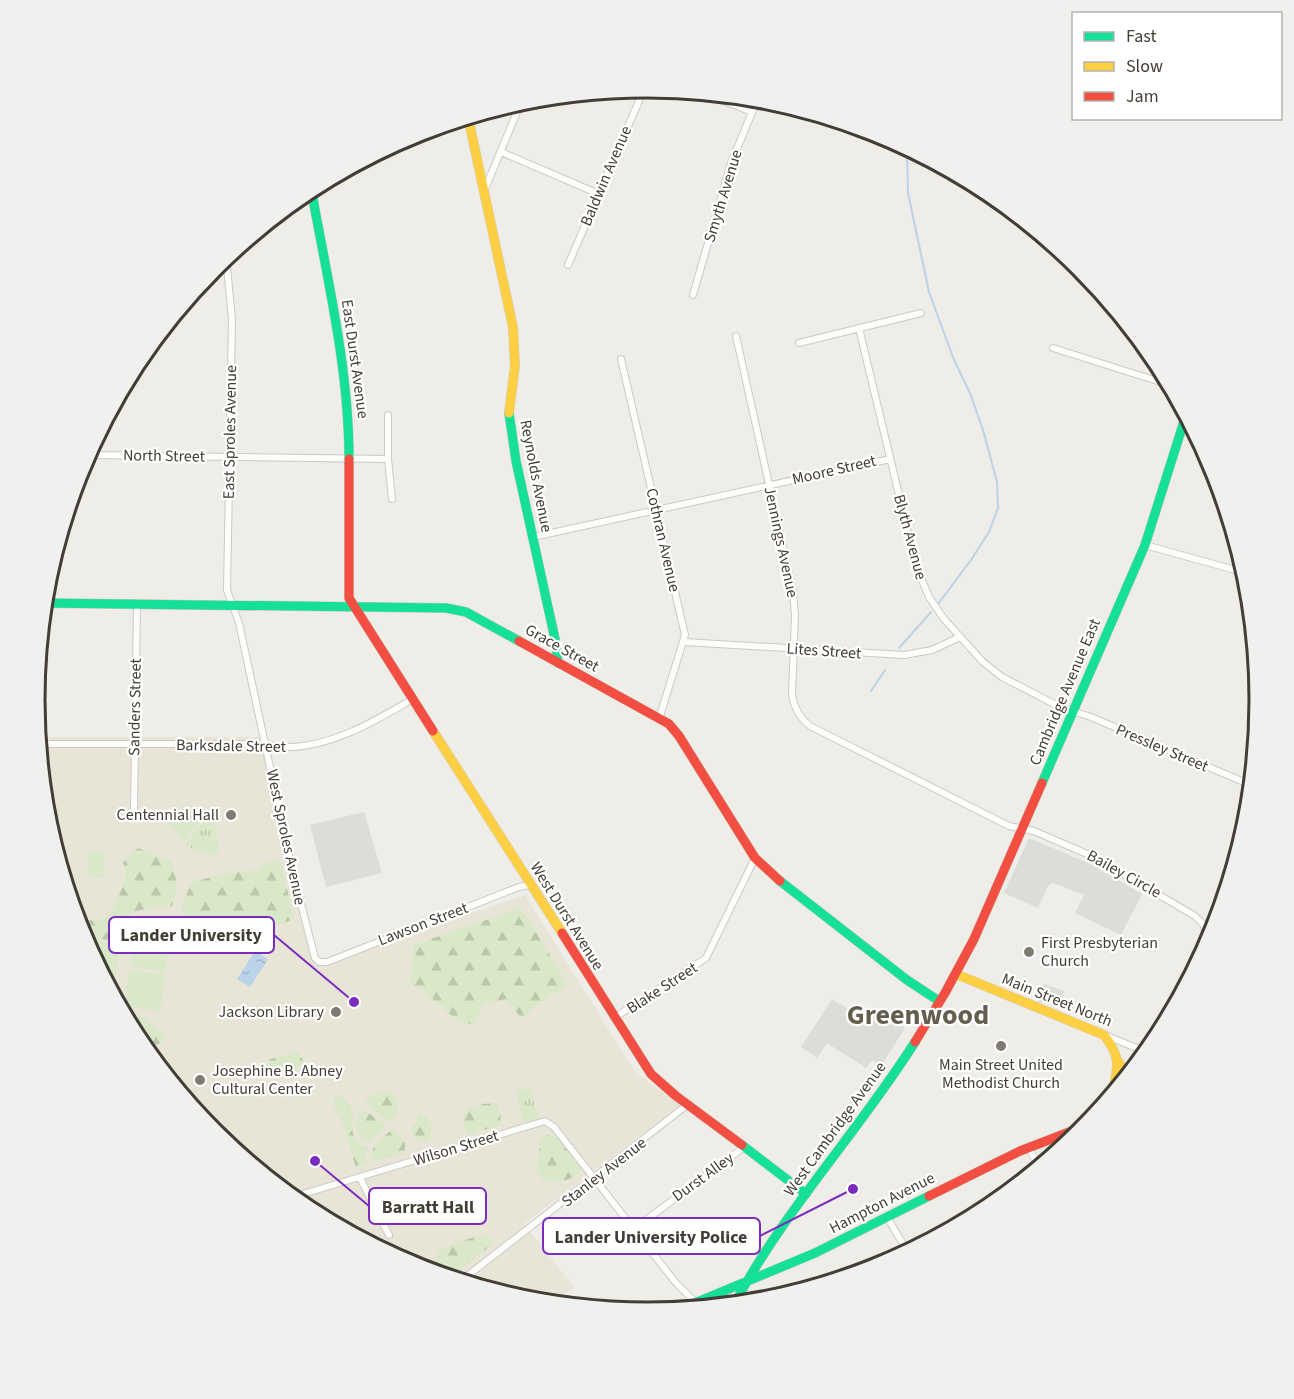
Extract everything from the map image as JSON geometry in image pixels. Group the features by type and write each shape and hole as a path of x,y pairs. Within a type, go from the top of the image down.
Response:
{"main road":[{"name":"Reynolds Avenue","path":"469,124 515,337 515,366 509,417 558,663"},
{"name":"East Durst Avenue","path":"313,199 345,380 349,417 348,589 349,598 354,607"},
{"name":"Cambridge Avenue East","path":"956,975 1145,545 1183,425"},
{"name":"Grace Street","path":"53,603 446,608 473,615 669,724 679,736 755,858 765,869 879,958 939,1001"},
{"name":"West Durst Avenue","path":"354,607 651,1074 687,1105 806,1194"},
{"name":"West Cambridge Avenue","path":"740,1294 747,1279 806,1194 884,1090 956,975"},
{"name":"Main Street North","path":"956,975 1104,1035"},
{"path":"1104,1035 1116,1049 1122,1070"},
{"path":"1116,1077 1119,1062"},
{"name":"Hampton Avenue","path":"703,1298 798,1260 1028,1146 1064,1133"}],"street":[{"name":"Baldwin Avenue","path":"568,265 640,98"},
{"path":"731,104 752,112"},
{"name":"Smyth Avenue","path":"693,295 731,163 754,107"},
{"path":"483,192 517,112"},
{"path":"501,152 598,194"},
{"name":"East Sproles Avenue","path":"227,268 232,319 227,590 234,606"},
{"path":"799,343 921,313"},
{"name":"Blyth Avenue","path":"859,328 920,577 937,609 983,662 1002,677 1073,711"},
{"name":"Jennings Avenue","path":"736,336 793,592 795,615 792,699 798,713 807,724 1009,825 1022,829"},
{"path":"1053,348 1158,381"},
{"name":"Cothran Avenue","path":"621,359 685,635 659,719"},
{"path":"388,415 388,459 392,499"},
{"name":"North Street","path":"97,455 388,459"},
{"name":"Moore Street","path":"533,537 890,459"},
{"path":"1145,545 1234,570"},
{"name":"Sanders Street","path":"134,809 137,604"},
{"name":"West Sproles Avenue","path":"234,606 291,866 313,955 317,961"},
{"name":"Lites Street","path":"684,642 904,655 932,650 960,637"},
{"name":"Barksdale Street","path":"47,744 300,746 341,736 413,699"},
{"name":"Pressley Street","path":"1073,711 1243,782"},
{"name":"Bailey Circle","path":"1022,829 1034,831 1094,856 1188,911 1204,927"},
{"name":"Blake Street","path":"614,1019 706,958 755,858"},
{"name":"Lawson Street","path":"317,961 327,962 519,887 530,885"},
{"name":"Main Street North","path":"1104,1035 1138,1049"},
{"name":"Stanley Avenue","path":"470,1275 687,1105"},
{"name":"Wilson Street","path":"304,1194 545,1121 554,1127 595,1179"},
{"path":"1028,1146 1035,1159"},
{"name":"Durst Alley","path":"634,1228 744,1148"},
{"path":"360,1178 389,1235"},
{"path":"595,1179 676,1283 692,1299"},
{"path":"887,1217 903,1244"}],"shaded area":[{"path":"46,737 262,737 312,957 316,963 324,964 525,895 635,1072 680,1105 524,1224 574,1287 563,1295 530,1290 453,1270 417,1256 346,1221 313,1200 250,1152 221,1125 169,1066 146,1034 107,966 77,893 66,855 50,778"},
{"path":"364,812 382,873 326,887 310,825"},
{"path":"1029,838 1088,863 1142,894 1121,935 1075,913 1084,895 1056,884 1052,883 1048,886 1038,908 1004,893"},
{"path":"1044,984 1064,991 1062,997 1077,1003 1071,1011 1046,1001 1037,1002"},
{"path":"832,999 864,1019 873,1007 905,1028 881,1066 872,1060 866,1068 827,1043 817,1058 801,1047"}],"green space":[{"path":"200,808 205,816 184,842 169,824 169,820 177,810"},
{"path":"207,818 215,821 219,851 214,855 194,850 186,844"},
{"path":"138,848 171,861 176,884 172,906 140,910 131,914 131,929 126,942 95,938 87,921 99,921 111,914 126,875 123,862"},
{"path":"88,851 105,852 104,878 87,877"},
{"path":"280,860 294,918 280,924 251,929 237,939 228,939 225,931 212,924 200,929 188,925 181,910 191,883 217,875 255,870 264,863"},
{"path":"521,908 568,984 532,1009 522,1019 506,999 483,1005 475,1025 468,1024 451,1015 424,991 410,984 414,945"},
{"path":"135,930 171,936 165,972 129,966"},
{"path":"96,941 120,944 115,980"},
{"path":"129,970 165,975 160,1011 130,1007 124,997"},
{"path":"138,1014 165,1035 163,1042 155,1047 135,1015"},
{"path":"299,1052 304,1062 296,1070 286,1069 268,1075 266,1066 270,1059"},
{"path":"530,1088 539,1119 526,1123 523,1120 516,1093"},
{"path":"334,1093 350,1105 353,1134 360,1144 367,1147 365,1157 368,1164 356,1168 341,1117 334,1107"},
{"path":"394,1093 399,1103 396,1115 389,1122 364,1104 374,1095"},
{"path":"496,1103 501,1115 500,1125 468,1135 463,1121 467,1110 482,1104"},
{"path":"363,1109 387,1126 370,1141 361,1136 356,1128 357,1118"},
{"path":"418,1114 428,1117 432,1127 429,1140 422,1141 412,1137 412,1126 417,1122"},
{"path":"392,1129 399,1137 406,1140 404,1153 374,1161 371,1156 374,1146"},
{"path":"547,1135 557,1137 583,1169 579,1173 565,1180 543,1181 536,1169 539,1141"},
{"path":"488,1236 493,1240 492,1245 460,1272 433,1262 440,1249 474,1237"}],"water":[{"path":"255,951 268,959 250,987 237,979"}],"waterway":[{"path":"907,157 908,193 929,292 954,360 970,393 997,482 998,508 989,532 938,604"},
{"path":"899,648 931,612"},
{"path":"871,691 885,670"}],"traffic: fast":[{"path":"313,199 341,357 349,459"},
{"path":"509,413 516,461 555,639 558,663"},
{"path":"1042,783 1145,545 1183,425"},
{"path":"53,603 446,608 466,612 519,641"},
{"path":"780,881 907,980 939,1001"},
{"path":"740,1294 776,1235 915,1042"},
{"path":"742,1145 806,1194"},
{"path":"707,1298 815,1253 929,1196"}],"traffic: slow":[{"path":"470,124 513,327 515,366 509,413"},
{"path":"433,731 562,933"},
{"path":"956,974 1104,1035 1114,1050 1117,1063 1116,1077"},
{"path":"1119,1062 1122,1070"}],"traffic: jam":[{"path":"349,459 349,598 433,731"},
{"path":"519,641 669,724 679,736 755,858 780,881"},
{"path":"915,1042 974,939 1042,783"},
{"path":"562,933 651,1074 676,1096 742,1145"},
{"path":"929,1196 1020,1151 1063,1135"}],"place":[{"name":"Centennial Hall","path":"231,815"},
{"name":"First Presbyterian Church","path":"1029,952"},
{"name":"Lander University","path":"354,1002"},
{"name":"Jackson Library","path":"336,1012"},
{"name":"Main Street United Methodist Church","path":"1001,1046"},
{"name":"Josephine B. Abney Cultural Center","path":"200,1080"},
{"name":"Barratt Hall","path":"315,1161"},
{"name":"Lander University Police","path":"853,1189"}],"district":[{"name":"Greenwood","path":"918,1015"}]}
